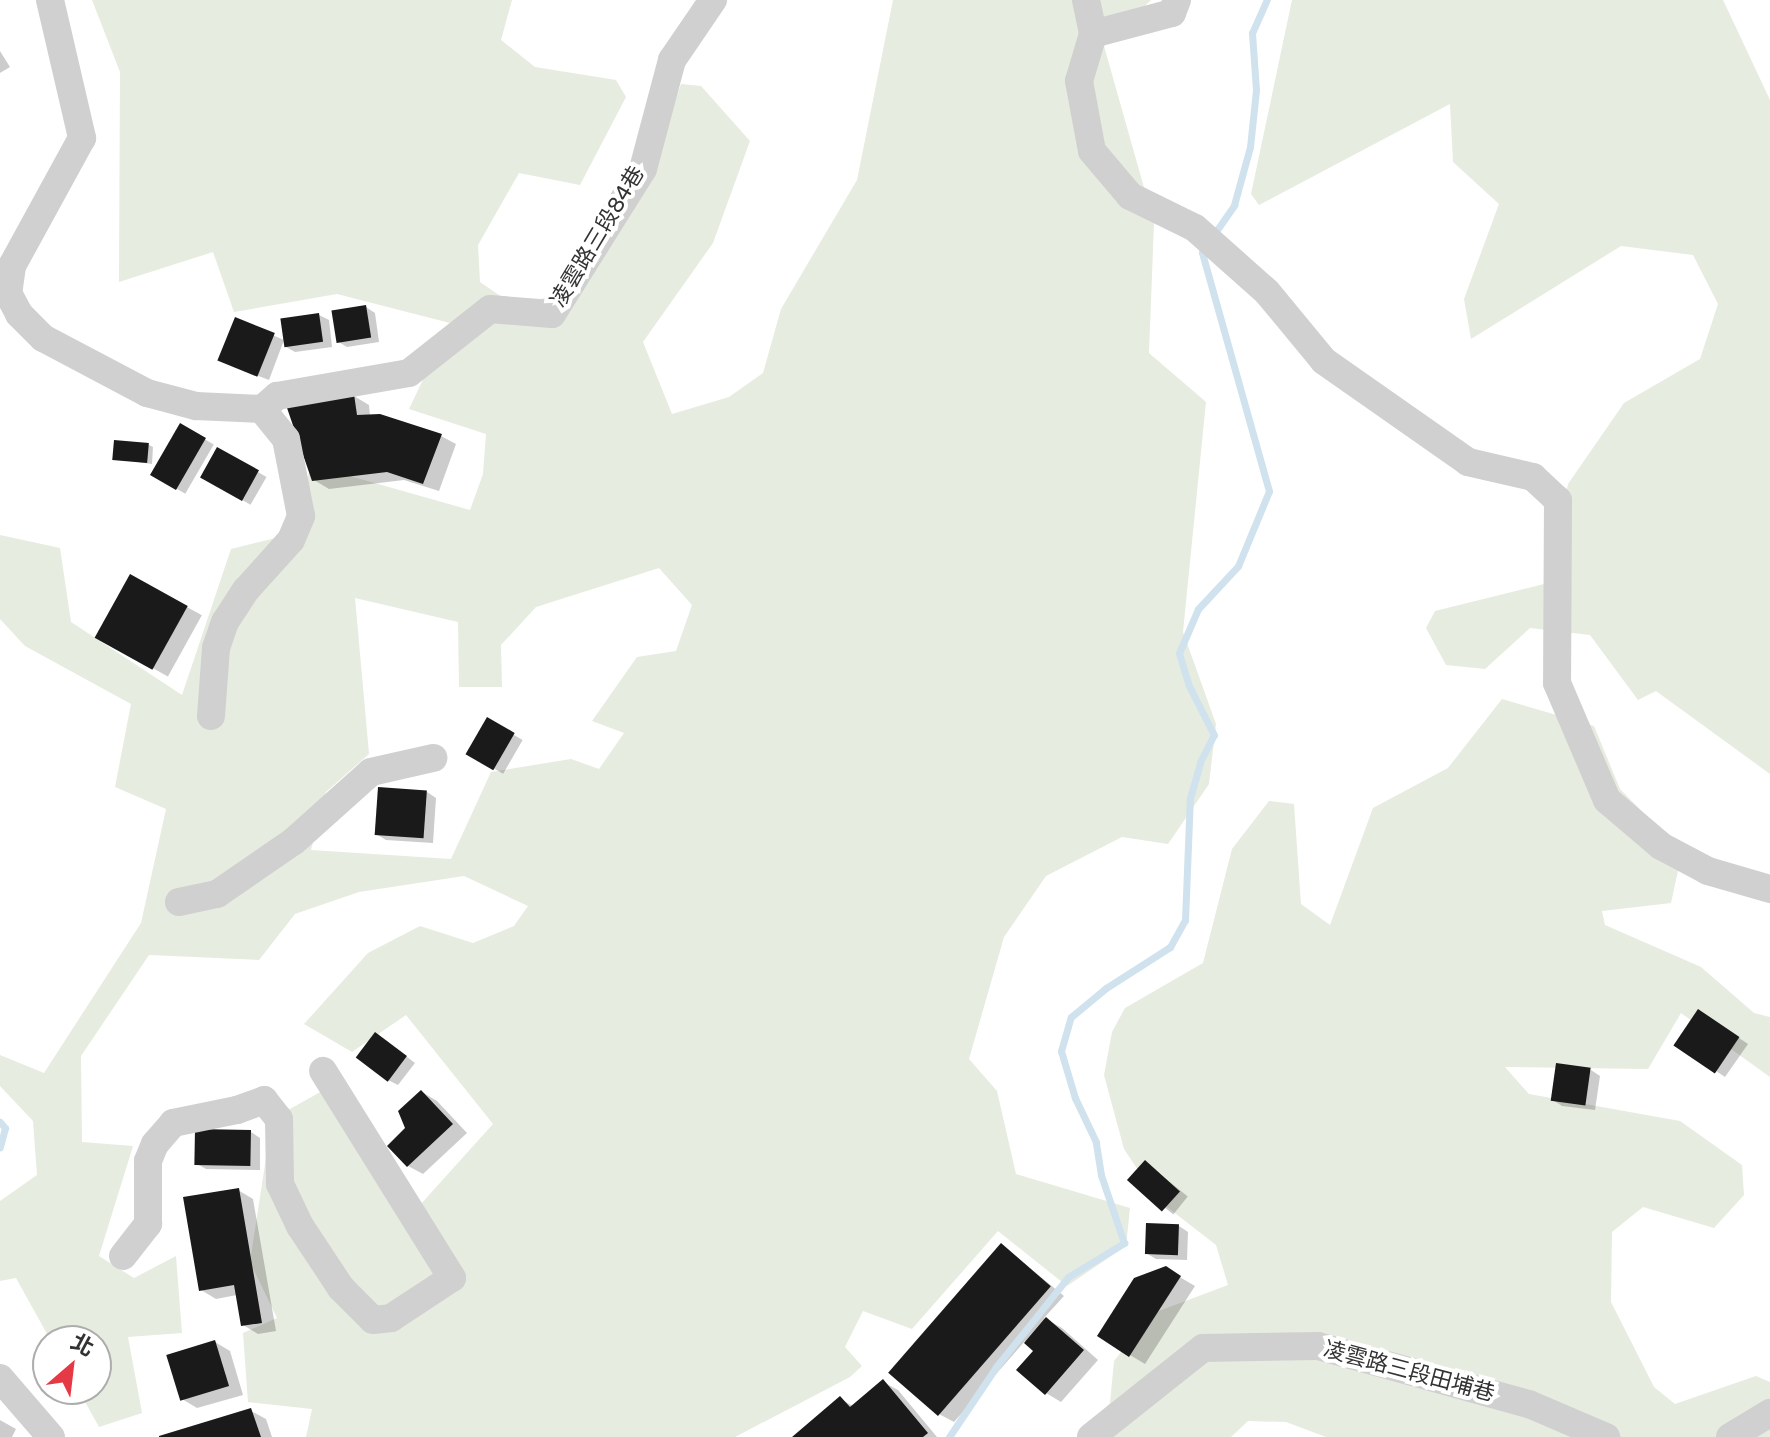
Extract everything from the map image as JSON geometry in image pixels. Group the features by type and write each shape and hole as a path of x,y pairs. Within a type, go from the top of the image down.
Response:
{"street":[{"name":"凌雲路三段84巷","path":"50,0 82,138 12,266 8,293 19,314 43,338 147,393 196,406 262,409 277,396 409,373 490,309 552,314 643,169 672,60 713,0"},
{"path":"1086,0 1093,34 1079,81 1092,151 1130,196 1198,230 1222,251 1267,292 1324,361 1468,462 1533,477 1558,500 1557,683 1607,800 1661,846 1708,871 1770,889"},
{"path":"1093,34 1172,13 1177,0"},
{"path":"211,716 216,648 225,622 246,590 291,540 301,516 286,439 262,409"},
{"path":"179,902 217,894 294,841 371,772 433,758"},
{"path":"123,1256 148,1224 148,1161 155,1144 173,1123 237,1110 264,1100 279,1119 280,1184 300,1226 341,1288 373,1320 391,1318 452,1278 323,1071"},
{"name":"凌雲路三段田埔巷","path":"1091,1437 1203,1348 1318,1346 1529,1404 1606,1437"},
{"path":"0,1378 51,1437"},
{"path":"1730,1437 1770,1413"}],"shaded area":[{"path":"92,0 512,0 501,40 535,67 616,80 626,97 580,185 519,173 478,245 480,282 512,304 551,297 661,141 681,84 701,86 750,141 713,243 643,342 672,414 729,397 763,373 781,309 857,180 893,0 1151,0 1104,46 1154,223 1149,353 1206,402 1183,632 1216,724 1209,784 1168,844 1122,837 1046,876 1004,937 969,1059 997,1091 1016,1174 1130,1208 1126,1246 1067,1286 998,1231 912,1329 863,1311 845,1347 862,1366 850,1377 735,1437 306,1437 312,1409 248,1402 243,1333 277,1318 250,1262 272,1119 340,1081 420,1205 493,1124 406,1015 352,1052 304,1024 368,953 420,926 473,943 514,926 528,906 464,876 359,892 295,914 259,960 149,955 81,1056 82,1142 133,1146 99,1256 134,1278 176,1256 182,1333 128,1337 142,1413 99,1427 87,1405 112,1405 112,1325 42,1325 16,1278 0,1281 0,1201 37,1175 33,1121 0,1086 0,1055 44,1073 141,923 166,809 115,787 131,704 25,646 0,619 0,535 60,548 71,622 182,695 231,549 292,534 311,465 470,510 483,474 486,434 409,409 450,323 337,294 234,312 213,252 119,282 120,72","holes":["659,568 692,605 676,651 637,657 592,721 624,733 599,769 571,759 491,772 451,859 311,850 326,792 369,754 355,598 458,622 459,687 502,687 501,645 536,607"]},
{"path":"1292,0 1723,0 1770,100 1770,774 1656,691 1638,700 1590,635 1530,628 1485,669 1446,665 1426,628 1435,611 1548,583 1568,484 1624,403 1700,359 1718,304 1693,255 1621,246 1471,339 1464,299 1499,204 1453,162 1450,104 1259,205 1251,194"},
{"path":"1502,699 1594,726 1620,789 1682,852 1671,903 1602,911 1605,925 1701,967 1754,1013 1770,1017 1770,1077 1681,1013 1648,1069 1505,1067 1529,1094 1680,1121 1742,1165 1744,1195 1714,1228 1643,1207 1612,1232 1611,1302 1654,1387 1675,1404 1756,1376 1770,1382 1770,1437 1326,1437 1286,1422 1248,1421 1231,1437 1077,1437 1110,1403 1114,1361 1151,1314 1228,1285 1216,1245 1158,1200 1124,1149 1104,1075 1112,1032 1125,1008 1203,963 1232,849 1269,801 1294,804 1301,904 1330,925 1373,808 1448,768"}],"building":[{"path":"366,305 371,338 337,343 331,310"},
{"path":"319,313 323,342 284,347 280,318"},
{"path":"235,317 275,333 257,377 217,361"},
{"path":"354,394 357,415 380,414 442,434 423,484 387,472 312,481 286,405"},
{"path":"180,423 206,438 176,490 150,475"},
{"path":"114,440 149,443 147,463 112,460"},
{"path":"217,447 259,470 242,501 200,478"},
{"path":"130,574 188,606 152,670 95,638"},
{"path":"487,717 515,733 493,770 466,754"},
{"path":"378,787 427,790 424,838 375,835"},
{"path":"1698,1009 1739,1037 1715,1073 1673,1045"},
{"path":"375,1032 407,1056 388,1082 356,1058"},
{"path":"1556,1063 1591,1068 1585,1106 1551,1101"},
{"path":"421,1090 453,1124 407,1167 387,1146 405,1128 398,1111"},
{"path":"195,1129 251,1130 250,1166 194,1165"},
{"path":"1145,1160 1180,1191 1162,1212 1127,1180"},
{"path":"239,1188 262,1323 241,1326 234,1285 199,1291 183,1197"},
{"path":"1146,1223 1179,1224 1178,1255 1145,1254"},
{"path":"1001,1243 1051,1286 938,1416 888,1373"},
{"path":"1166,1266 1181,1276 1129,1357 1097,1336 1134,1278"},
{"path":"1046,1317 1084,1350 1045,1395 1016,1370 1033,1351 1024,1343"},
{"path":"215,1340 229,1386 180,1401 166,1355"},
{"path":"883,1379 928,1433 923,1437 792,1437 840,1396 850,1407"},
{"path":"251,1408 261,1437 159,1437 159,1436"}],"waterway":[{"path":"1212,237 1234,205 1250,147 1256,90 1252,33 1267,0"},
{"path":"949,1437 996,1367 1068,1277 1124,1243 1101,1175 1096,1142 1075,1098 1061,1051 1071,1017 1106,988 1170,947 1185,920 1190,798 1200,762 1214,735 1189,686 1179,653 1198,609 1238,566 1269,491 1202,252 1205,248"},
{"path":"0,1122 5,1128 0,1147"}]}
